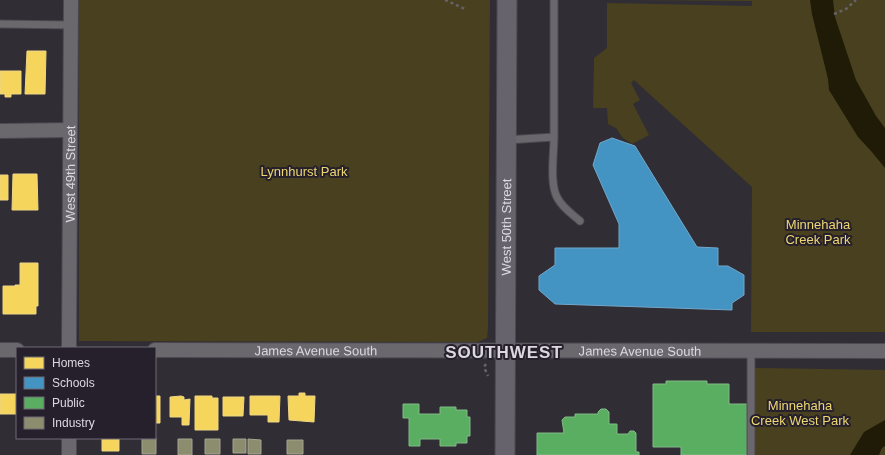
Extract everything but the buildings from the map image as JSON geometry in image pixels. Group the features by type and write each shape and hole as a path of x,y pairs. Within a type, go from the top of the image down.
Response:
{"main road":[{"name":"West 50th Street","path":"505,455 507,0"}],"street":[{"name":"West 49th Street","path":"69,347 71,0"},
{"path":"0,131 70,130"},
{"path":"0,350 16,350"},
{"name":"James Avenue South","path":"156,350 885,351"},
{"path":"68,455 69,439"}],"lane":[{"path":"554,0 553,184 557,198 562,205 580,221"},
{"path":"0,24 71,25"},
{"path":"506,140 554,137"},
{"path":"751,350 751,455"}],"path":[{"path":"445,0 465,8"},
{"path":"834,14 846,9 856,0"}],"green space":[{"name":"Lynnhurst Park","path":"79,0 490,0 487,338 478,342 79,341"},
{"name":"Minnehaha Creek Park","path":"629,0 885,0 885,332 751,332 752,187 634,80 631,83 640,100 633,104 649,135 632,144 623,138 616,128 608,124 607,108 593,108 594,58 607,48 607,3 752,6 752,1"},
{"name":"Minnehaha Creek West Park","path":"755,368 885,370 885,455 755,455"}],"shaded area":[{"path":"810,0 833,0 835,17 856,80 876,116 885,128 885,168 858,137 829,90 828,79"},
{"path":"885,420 885,446 882,448 879,455 850,455 864,432"}],"district":[{"name":"SOUTHWEST","path":"504,352"}]}
